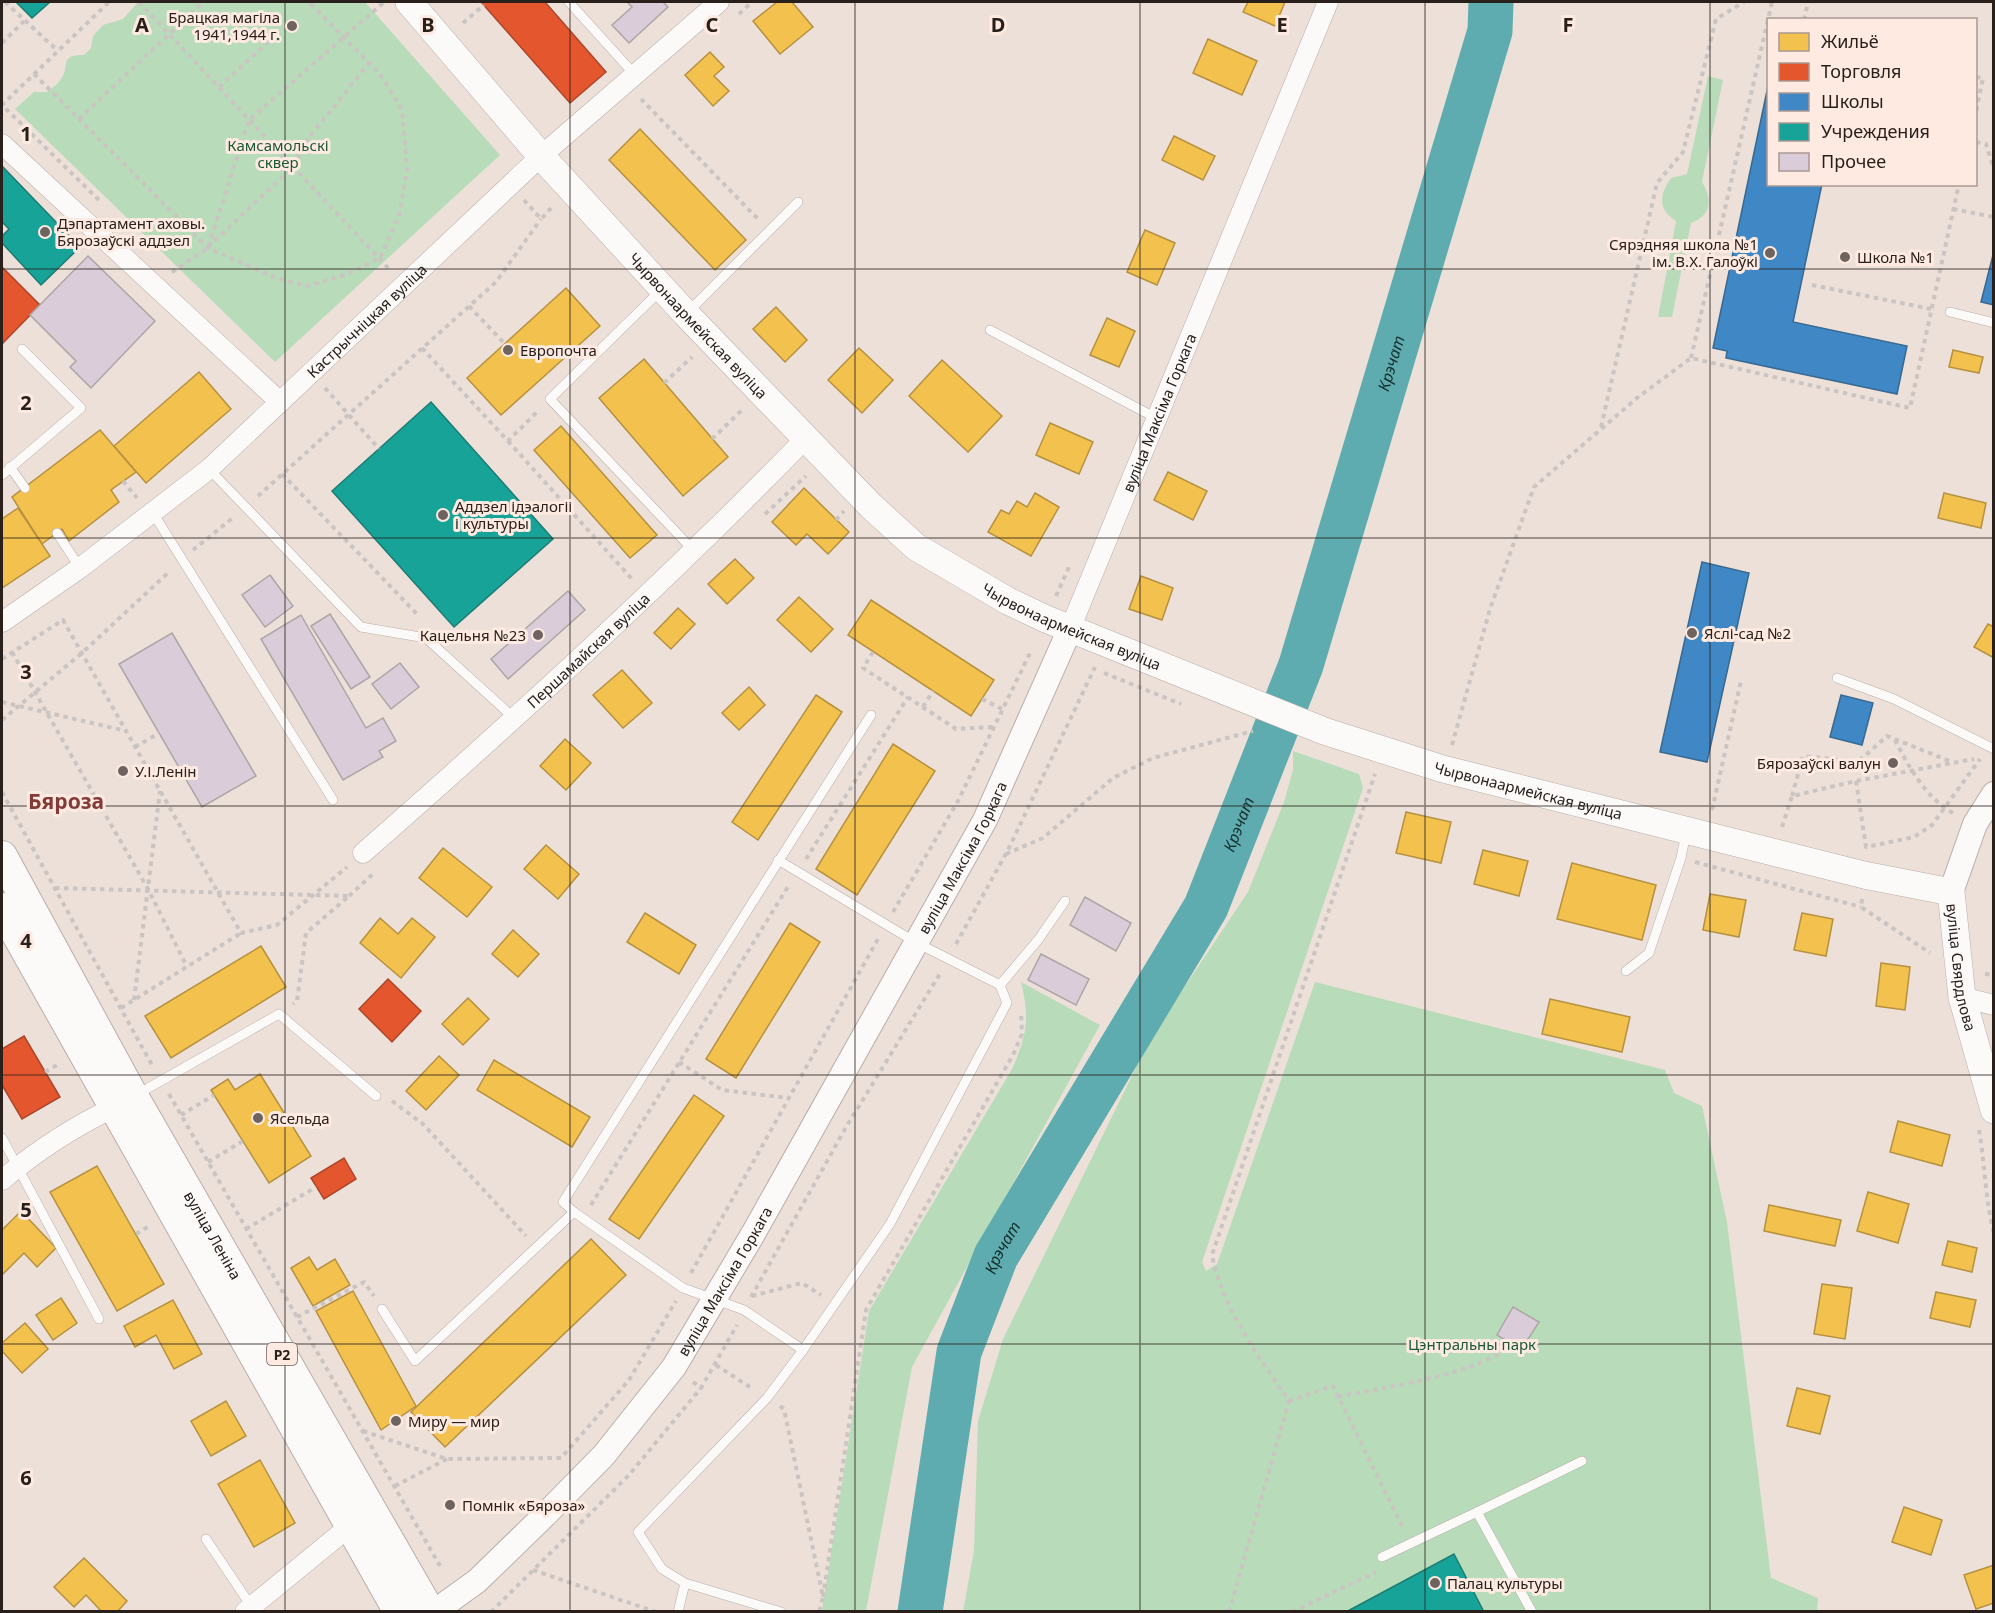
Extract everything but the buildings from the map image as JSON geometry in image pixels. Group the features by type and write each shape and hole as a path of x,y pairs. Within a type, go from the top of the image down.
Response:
{"main road":[{"name":"Чырвонаармейская вуліца","path":"391,4 541,156 686,314 871,507 916,547 1008,601 1070,629 1324,731 1450,771 1864,875 1950,892"},
{"name":"вуліца Леніна","path":"2,856 124,1101"},
{"name":"вуліца Свярдлова","path":"1950,892 1962,998 1994,1110"},
{"name":"вуліца Леніна","path":"2,908 124,1101 361,1520 399,1611"},
{"name":"вуліца Леніна","path":"361,1520 432,1611"}],"street":[{"name":"Кастрычніцкая вуліца","path":"2,622 80,568 146,507 209,469 541,156 719,2"},
{"name":"вуліца Максіма Горкага","path":"432,1611 477,1581 604,1455 674,1367 715,1300 917,943 985,820 1070,629 1328,2"},
{"path":"2,144 280,402"},
{"name":"Першамайская вуліца","path":"363,853 515,719 694,551 805,439"},
{"name":"вуліца Свярдлова","path":"1950,892 1975,824 1994,794"},
{"path":"1962,998 1994,1005"},
{"path":"2,1180 18,1166 91,1118 124,1101"},
{"path":"248,1609 361,1520"}],"lane":[{"path":"569,2 635,75"},
{"path":"686,314 798,202"},
{"path":"663,289 550,399 694,551"},
{"path":"1950,312 1994,323"},
{"path":"990,330 1156,418"},
{"path":"2,475 81,408 22,349"},
{"path":"10,467 25,488"},
{"path":"209,469 361,627 426,638 515,719"},
{"path":"146,507 182,560 333,800"},
{"path":"57,533 80,568"},
{"path":"1837,678 1894,699 1991,748"},
{"path":"803,1350 744,1310 683,1288 582,1218 563,1202 871,715"},
{"path":"1626,971 1649,953 1681,858 1686,831"},
{"path":"778,860 917,943 1000,985 1007,1003 890,1224 835,1304 767,1398 639,1532 662,1569 685,1583 781,1611"},
{"path":"1000,985 1065,901"},
{"path":"124,1101 279,1014 376,1096"},
{"path":"2,1138 99,1318"},
{"path":"382,1309 415,1361 574,1212"},
{"path":"1382,1557 1582,1461"},
{"path":"1477,1512 1532,1611"},
{"path":"206,1539 248,1609"},
{"path":"678,1611 685,1583"}],"path":[{"path":"5,2 58,51"},
{"path":"104,205 2,105 109,2"},
{"path":"139,2 393,273"},
{"path":"79,118 203,2"},
{"path":"34,74 208,248 276,278 308,286 347,274 380,258 399,216 407,170 402,110 380,74 309,2"},
{"path":"1601,428 1657,183 1683,152 1716,19 1744,2"},
{"path":"1769,18 1772,2"},
{"path":"1804,18 1808,2"},
{"path":"208,248 249,120 343,38 391,4"},
{"path":"463,23 484,5"},
{"path":"2,43 24,21"},
{"path":"1462,750 1451,747 1490,609 1534,487 1601,428 1691,358 1767,32"},
{"path":"219,87 275,36"},
{"path":"172,272 208,248 293,166 306,141 369,63"},
{"path":"1977,77 1983,78 1977,107"},
{"path":"641,99 769,231"},
{"path":"1977,142 1986,144 1994,170"},
{"path":"1691,358 1910,408 1959,186"},
{"path":"518,193 541,219"},
{"path":"2,720 82,653 182,560 246,507 496,282 541,219 561,198"},
{"path":"1953,209 1994,217"},
{"path":"164,264 180,280"},
{"path":"1812,285 1930,309"},
{"path":"469,306 504,343"},
{"path":"422,348 647,595"},
{"path":"664,383 693,355"},
{"path":"311,373 379,449"},
{"path":"508,441 550,399"},
{"path":"712,439 743,409"},
{"path":"282,474 419,616"},
{"path":"763,516 807,475 814,482"},
{"path":"123,481 146,507"},
{"path":"146,507 147,493"},
{"path":"836,504 851,518"},
{"path":"130,507 146,507"},
{"path":"836,520 844,511"},
{"path":"2,659 63,620 241,933"},
{"path":"363,1431 447,1459 561,1458 629,1380 683,1288 886,924 958,801 1036,642"},
{"path":"12,652 148,889 187,967"},
{"path":"873,652 863,668 956,729 993,727"},
{"path":"1712,810 1741,681"},
{"path":"923,707 933,691"},
{"path":"582,1218 908,697"},
{"path":"982,699 1002,709"},
{"path":"2,702 126,732"},
{"path":"1005,854 1043,838 1113,778 1153,758 1253,730"},
{"path":"135,747 159,733"},
{"path":"1782,827 1803,756 1858,762 1887,736 1954,763"},
{"path":"1894,739 1912,772 1944,808 1975,824"},
{"path":"1856,844 1866,847 1914,837 1932,825 1981,758 1991,748"},
{"path":"1792,796 1856,781 1981,758"},
{"path":"1229,1611 1288,1401 1260,1359 1217,1282 1212,1256 1375,773"},
{"path":"1856,781 1866,847 1861,907 1929,950 1934,959"},
{"path":"134,1000 160,791"},
{"path":"2,792 160,1079 440,1566"},
{"path":"1701,807 1724,813"},
{"path":"1770,824 1792,829"},
{"path":"121,1008 241,933 277,925 363,853"},
{"path":"279,1014 297,1001 306,933 376,872"},
{"path":"55,888 317,893 349,896"},
{"path":"958,941 966,947"},
{"path":"819,1611 866,1310 1013,1055 1022,1034 1021,1000 1010,974"},
{"path":"1986,974 1994,975"},
{"path":"679,1062 722,1090 788,1098"},
{"path":"45,1072 59,1064"},
{"path":"181,1115 214,1095"},
{"path":"376,1096 393,1101 423,1124 537,1247"},
{"path":"208,1162 243,1141"},
{"path":"1984,1160 1986,1203 1994,1233"},
{"path":"246,1229 316,1187"},
{"path":"765,1269 798,1210"},
{"path":"136,1234 152,1225"},
{"path":"297,1317 364,1282"},
{"path":"752,1296 802,1283 835,1304"},
{"path":"1338,1397 1464,1369 1505,1351 1512,1344"},
{"path":"716,1365 784,1409 823,1597"},
{"path":"1288,1401 1332,1386 1411,1543"},
{"path":"490,1611 629,1476 701,1388"},
{"path":"395,1486 447,1459"},
{"path":"1292,1611 1385,1567"},
{"path":"533,1570 656,1611"}],"green space":[{"name":"Камсамольскі сквер","path":"138,2 365,2 500,155 275,362 15,109 34,92 47,92 60,81 68,59 76,55 84,55 91,48 93,36 103,25 123,19"},
{"path":"1708,76 1723,80 1702,182 1708,195 1708,206 1703,216 1691,223 1672,317 1658,317 1676,221 1663,207 1664,190 1671,178 1687,174"},
{"name":"Цэнтральны парк","path":"1293,751 1359,774 1363,788 1202,1262 1206,1271 1217,1264 1315,982 1665,1070 1674,1093 1702,1106 1727,1222 1771,1578 1818,1598 1817,1611 963,1612 974,1550 978,1421 1003,1339 1151,1037 1248,892 1284,802 1293,770"},
{"path":"1021,982 1100,1025 912,1367 866,1611 822,1611 869,1311 1012,1069 1026,1027 1026,1006"}],"waterway":[{"name":"Крэчат","path":"920,1612 959,1352 996,1256 1206,907 1301,665 1490,31 1491,2"}],"place":[{"name":"Брацкая магіла 1941,1944 г.","path":"292,26"},
{"name":"Дэпартамент аховы. Бярозаўскі аддзел","path":"45,232"},
{"name":"Сярэдняя школа №1 ім. В.Х. Галоўкі","path":"1770,253"},
{"name":"Школа №1","path":"1845,257"},
{"name":"Европочта","path":"508,350"},
{"name":"Аддзел ідэалогіі і культуры","path":"443,515"},
{"name":"Яслі-сад №2","path":"1692,633"},
{"name":"Кацельня №23","path":"538,635"},
{"name":"Бярозаўскі валун","path":"1893,763"},
{"name":"У.І.Ленін","path":"123,771"},
{"name":"Ясельда","path":"258,1118"},
{"name":"Миру — мир","path":"396,1421"},
{"name":"Помнік «Бяроза»","path":"450,1505"},
{"name":"Палац культуры","path":"1435,1583"}],"district":[{"name":"Бяроза","path":"66,801"}]}
